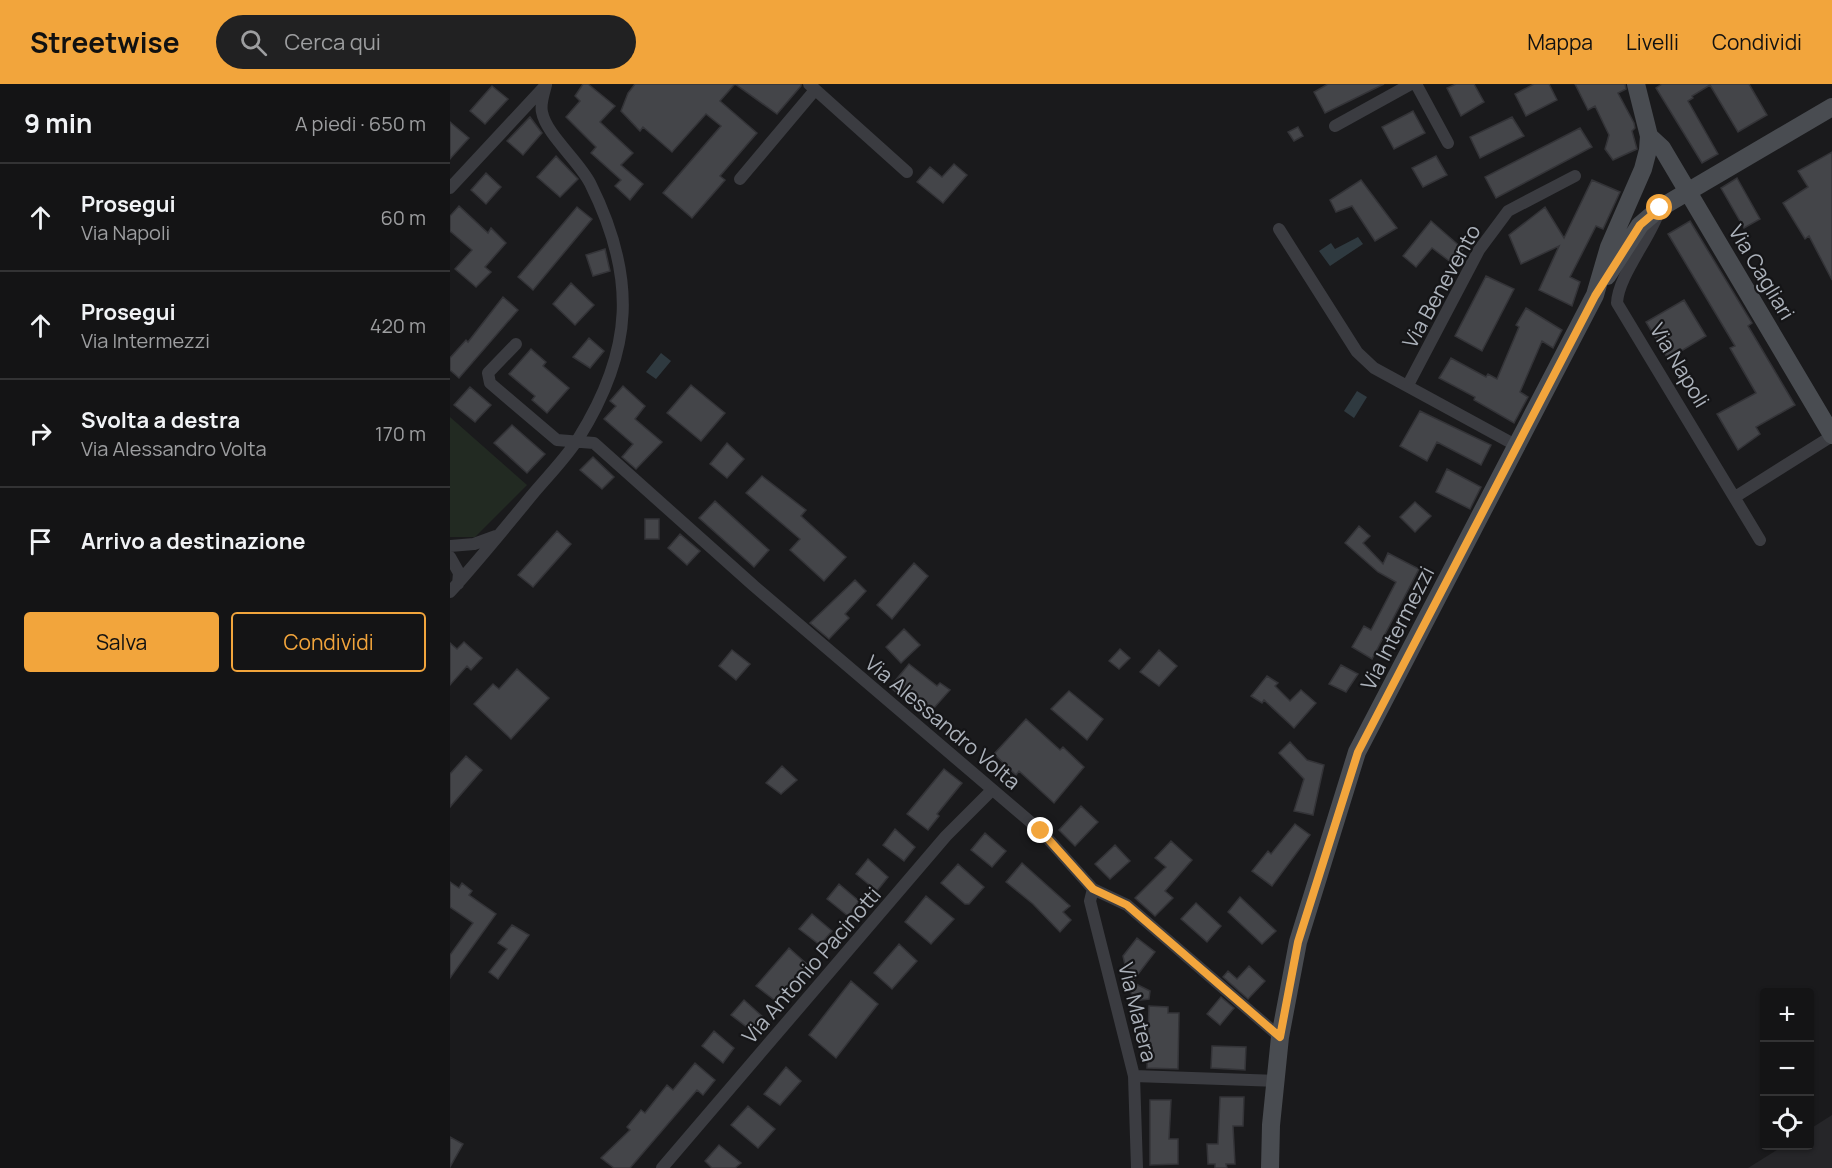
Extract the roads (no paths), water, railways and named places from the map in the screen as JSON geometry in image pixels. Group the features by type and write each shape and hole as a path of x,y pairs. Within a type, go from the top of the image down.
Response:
{"street":[{"path":"1335,126 1413,84 1448,143"},
{"path":"1636,84 1649,136"},
{"path":"450,187 546,85"},
{"path":"454,588 577,440 613,373 621,340 624,310 619,266 605,214 582,168 547,125 542,105 546,85"},
{"path":"740,179 812,87 907,172"},
{"path":"1595,296 1640,225 1660,208 1832,107"},
{"name":"Via Cagliari","path":"1649,136 1662,148 1832,436"},
{"name":"Via Intermezzi","path":"1270,1168 1280,1037 1298,942 1358,752 1595,296 1609,247 1643,169 1649,136"},
{"name":"Via Benevento","path":"1408,385 1479,250 1508,211 1575,176"},
{"name":"Via Napoli","path":"1660,208 1653,231 1617,290 1617,303 1760,540"},
{"path":"1279,229 1358,352 1374,368 1518,447"},
{"name":"Via Alessandro Volta","path":"516,344 488,373 490,384 557,440 594,443 754,586 1041,831 1093,889 1127,905 1280,1037"},
{"path":"1735,497 1832,436"},
{"path":"456,546 484,542 499,534"},
{"path":"456,546 473,566"},
{"path":"453,560 473,566"},
{"path":"453,560 459,573 454,588"},
{"name":"Via Antonio Pacinotti","path":"662,1168 946,836 992,790"},
{"name":"Via Matera","path":"1093,889 1090,901 1134,1076 1276,1081"},
{"path":"1134,1076 1137,1168"}]}
